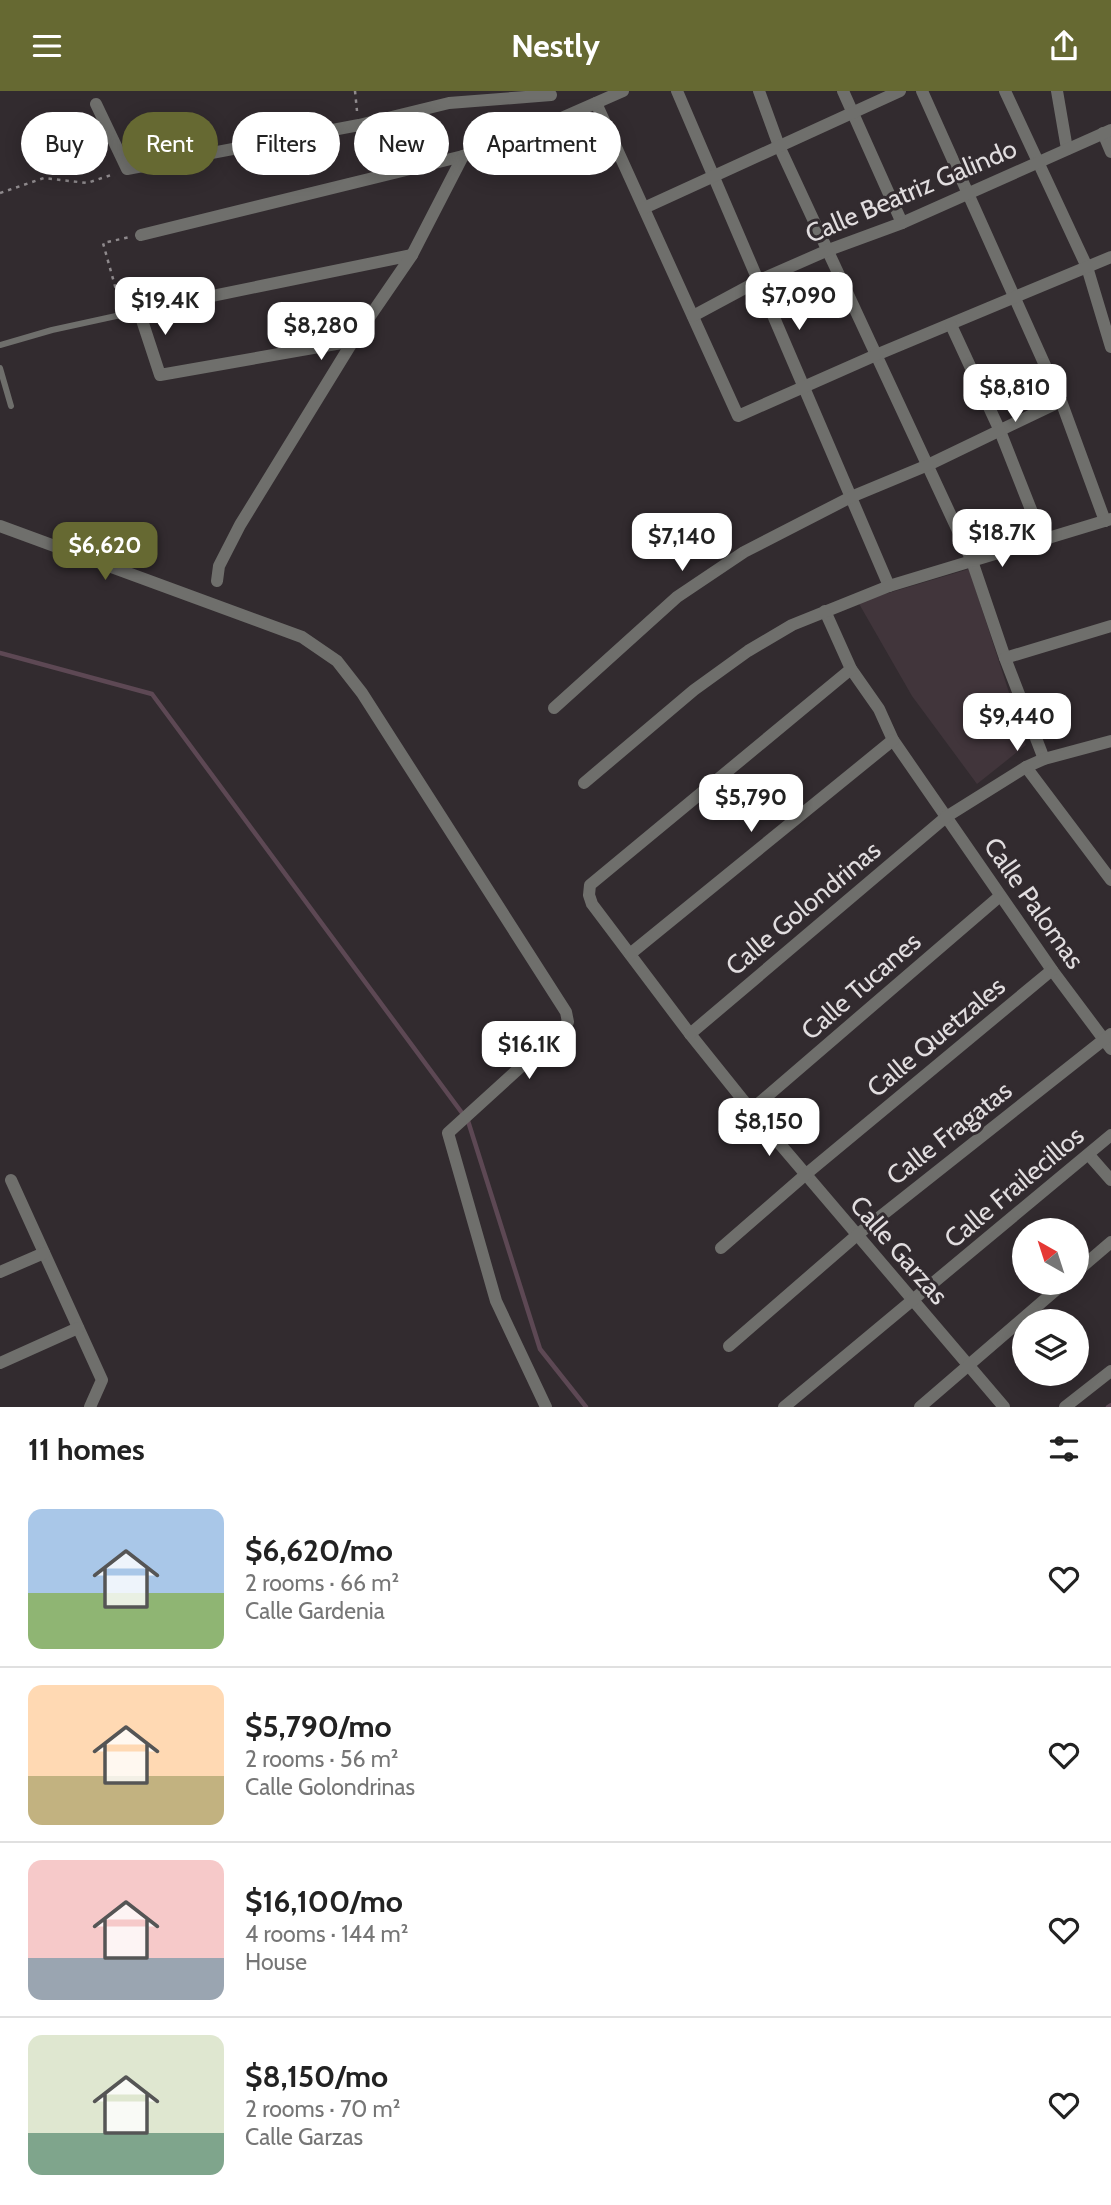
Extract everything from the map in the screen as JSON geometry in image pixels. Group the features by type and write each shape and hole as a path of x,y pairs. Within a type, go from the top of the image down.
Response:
{"street":[{"path":"575,112 623,91"},
{"path":"677,91 889,586"},
{"path":"760,91 779,146 826,251 972,561 1005,658 1044,759"},
{"path":"843,91 902,223"},
{"path":"644,208 900,91"},
{"path":"584,783 694,690 748,651 792,625 889,586 1108,520 1061,401 922,91"},
{"path":"1005,91 1087,267 1111,346"},
{"path":"1057,91 1067,149"},
{"path":"400,112 448,97 551,93 555,112"},
{"path":"596,103 738,416 876,355 1107,259"},
{"path":"96,104 122,159"},
{"path":"218,152 354,126"},
{"path":"1107,131 1111,152"},
{"name":"Calle Beatriz Galindo","path":"693,316 760,280 826,251 902,223 1107,131"},
{"path":"141,235 463,156"},
{"path":"217,580 219,566 240,525 353,341 412,255 463,156"},
{"path":"353,341 160,375 139,311 412,255"},
{"path":"951,325 1000,431 1043,540"},
{"path":"554,709 677,597 744,552 851,497 928,465 1061,401"},
{"path":"0,526 302,637 337,661 362,693 566,1012 568,1022 560,1031 448,1133 496,1301 546,1407"},
{"name":"Calle Palomas","path":"825,611 851,669 879,709 893,740 1052,970 1109,1041"},
{"path":"1005,658 1111,626"},
{"name":"Calle Garzas","path":"851,669 590,885 589,895 592,904 751,1110 1004,1407"},
{"path":"630,954 893,740"},
{"name":"Calle Golondrinas","path":"690,1034 946,817 1026,767 1044,759 1111,741"},
{"path":"1026,767 1105,863 1111,880"},
{"name":"Calle Tucanes","path":"751,1110 1000,896"},
{"name":"Calle Quetzales","path":"721,1248 1052,970"},
{"name":"Calle Fragatas","path":"729,1346 857,1235 1109,1041"},
{"name":"Calle Frailecillos","path":"785,1407 1111,1135"},
{"path":"1088,1155 1111,1180"},
{"path":"11,1180 102,1380 90,1407"},
{"path":"1089,1261 1111,1242"},
{"path":"0,1272 44,1253"},
{"path":"920,1407 1050,1295"},
{"path":"0,1363 78,1328"},
{"path":"1065,1407 1111,1371"}],"lane":[{"path":"0,345 51,330 139,311"},
{"path":"0,368 11,406"}],"path":[{"path":"355,91 357,112"},
{"path":"0,194 44,178 87,183 122,171"},
{"path":"123,314 103,243 141,235"}],"shaded area":[{"path":"969,569 1026,745 977,784 912,696 858,602"}],"waterway":[{"path":"0,653 152,694 468,1121 540,1349 586,1407"}]}
